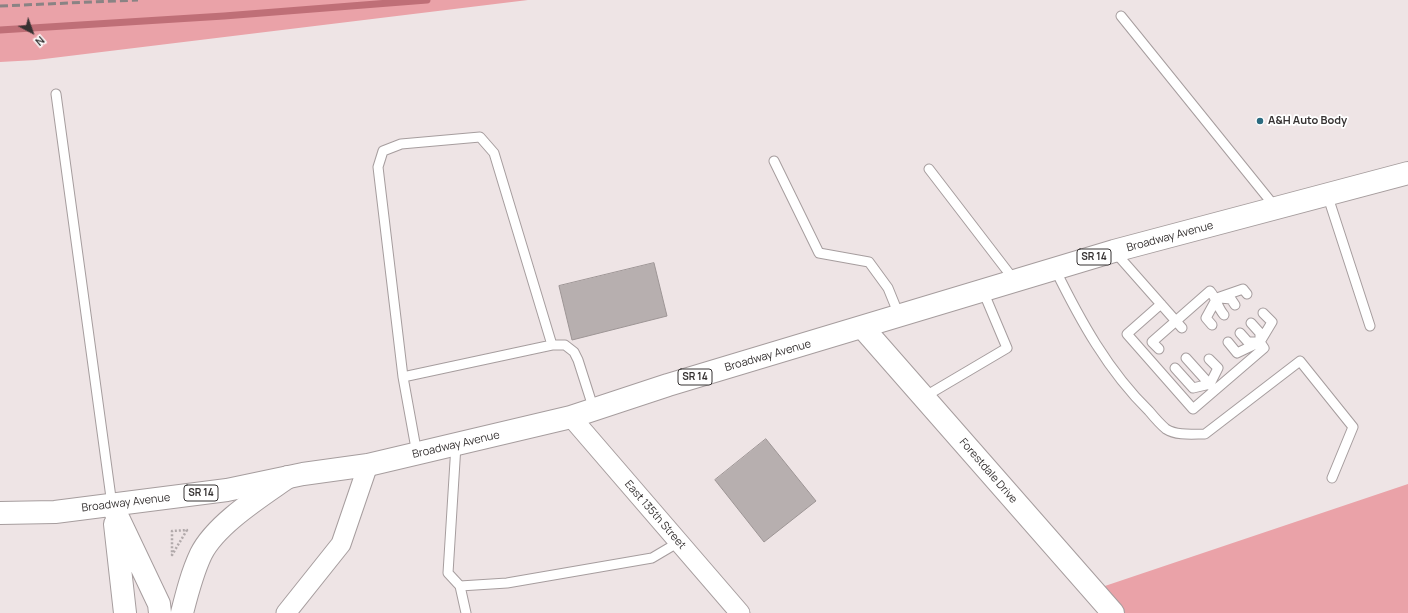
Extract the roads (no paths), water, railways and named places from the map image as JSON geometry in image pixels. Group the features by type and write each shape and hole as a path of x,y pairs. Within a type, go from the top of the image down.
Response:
{"main road":[{"name":"Broadway Avenue","path":"0,513 55,512 227,490 288,477 368,465 456,445 571,417 668,385 863,328 1114,251 1277,209 1327,194 1408,173"},
{"name":"Forestdale Drive","path":"863,328 1114,613"},
{"path":"182,613 189,583 202,553 228,522 248,504 288,477"},
{"path":"112,505 124,613"},
{"path":"112,505 159,604 160,613"}],"street":[{"name":"East 135th Street","path":"571,417 740,613"},
{"path":"286,613 341,544 368,465"}],"lane":[{"path":"1121,16 1277,209"},
{"path":"56,94 112,505"},
{"path":"417,454 403,377 378,167 383,151 401,144 480,137 494,153 552,345"},
{"path":"774,161 819,253 869,262 888,288 899,317"},
{"path":"929,169 1015,281"},
{"path":"1327,194 1370,326"},
{"path":"1114,251 1179,325"},
{"path":"1055,269 1082,323 1113,370 1139,402 1167,429 1185,435 1205,434 1300,361 1353,427 1332,478"},
{"path":"1212,325 1206,318 1217,298 1243,289 1247,294"},
{"path":"924,397 1007,348 983,291"},
{"path":"1159,349 1152,342 1164,332 1179,325 1210,291 1217,298 1219,309 1224,315"},
{"path":"1217,298 1230,299 1235,305"},
{"path":"1161,304 1127,334 1193,409 1212,387 1264,348 1260,342 1260,333 1251,323"},
{"path":"1228,342 1237,353 1260,342 1272,322 1263,313"},
{"path":"1164,332 1171,339"},
{"path":"1240,333 1248,342 1260,342"},
{"path":"403,377 552,345 565,345 574,352 594,410"},
{"path":"1186,358 1212,387"},
{"path":"1209,359 1218,368 1212,387"},
{"path":"1175,368 1193,388 1212,387"},
{"path":"456,445 448,573 460,586 466,613"},
{"path":"460,586 507,583 652,558 679,542"}],"waterway":[{"path":"0,30 224,16 427,0"}],"railway":[{"path":"0,6 138,0"}],"place":[{"name":"A&H Auto Body","path":"1260,121"}]}
